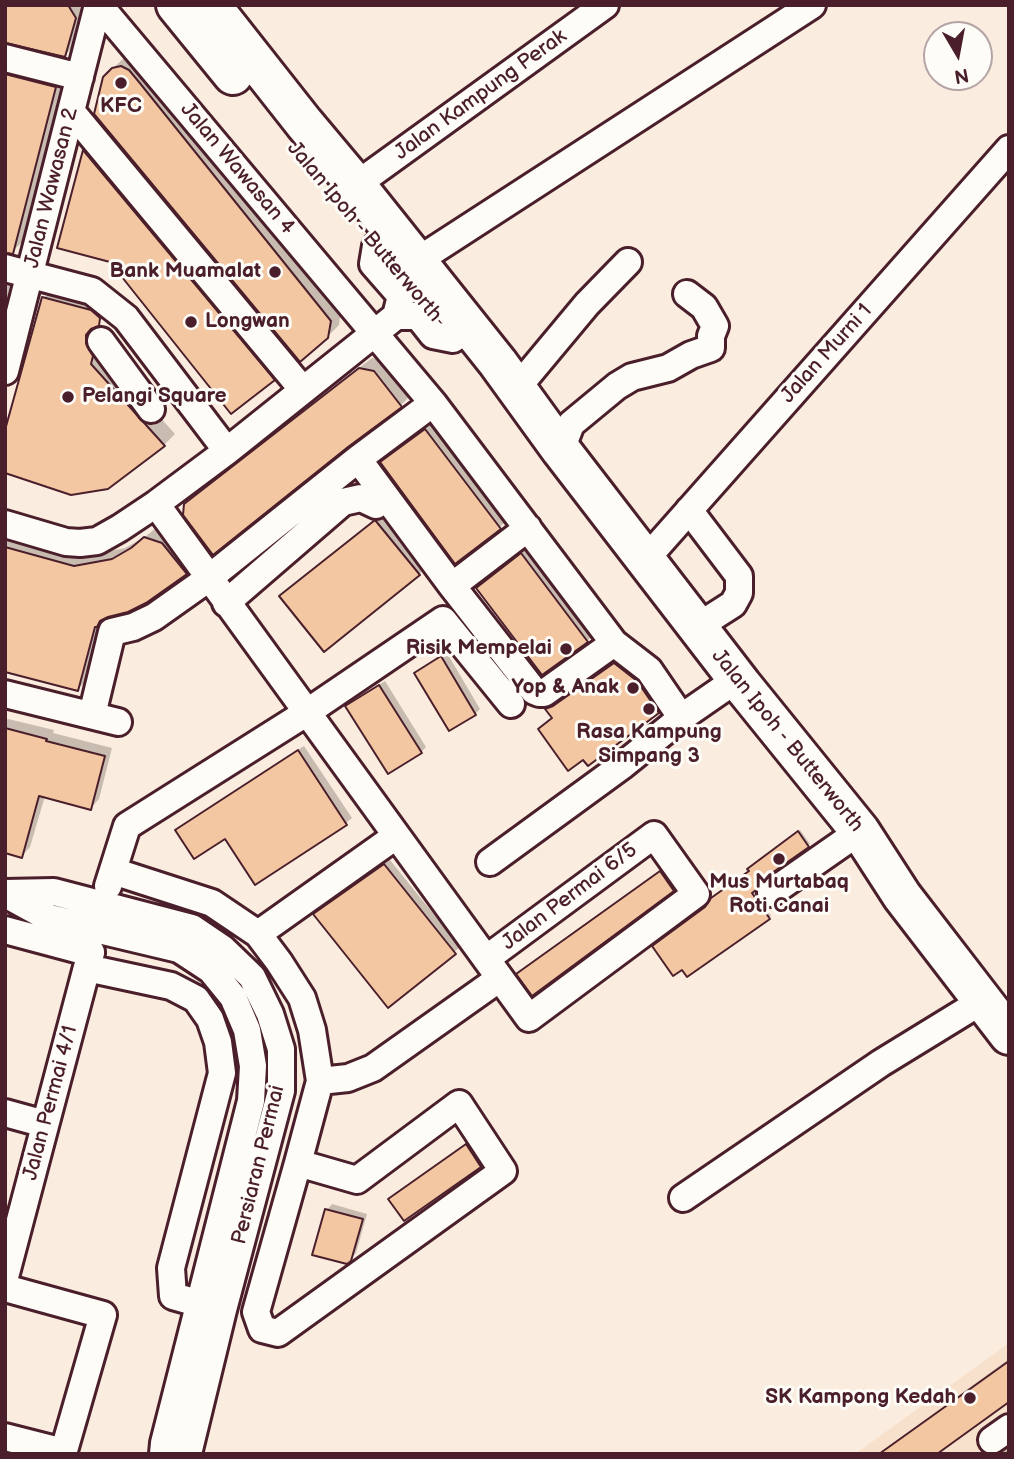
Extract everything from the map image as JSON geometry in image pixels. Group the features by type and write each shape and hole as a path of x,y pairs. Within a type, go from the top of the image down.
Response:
{"highway":[{"name":"Jalan Ipoh - Butterworth","path":"176,5 481,373 571,429"},
{"name":"Jalan Ipoh - Butterworth","path":"211,5 517,388 571,429 646,559 737,679 860,831 902,896 998,1013"}],"street":[{"name":"Jalan Wawasan 2","path":"5,371 18,271 71,111 99,5"},
{"name":"Jalan Wawasan 4","path":"99,5 433,402 614,643 649,670 679,714 685,715"},
{"path":"417,261 812,5"},
{"name":"Jalan Kampung Perak","path":"356,186 601,6"},
{"path":"5,58 80,77"},
{"path":"71,111 303,390"},
{"name":"Jalan Murni 1","path":"646,559 1009,149"},
{"path":"5,524 66,542 97,541 156,504 227,451 396,316 401,296 373,264 376,246"},
{"path":"517,388 587,304 628,262"},
{"path":"18,271 92,291 126,318 227,451"},
{"path":"571,429 624,381 668,368 711,348 711,336 715,326 704,307 687,294"},
{"path":"396,316 418,316 433,335 453,339"},
{"path":"101,341 151,409"},
{"path":"132,383 160,364"},
{"path":"92,715 112,632 133,627 154,617 209,578 433,402"},
{"path":"358,459 534,691 544,693 614,643"},
{"path":"226,603 343,502 361,498 376,505"},
{"path":"156,504 493,969"},
{"path":"689,510 739,576 739,593 733,604 697,627"},
{"path":"452,586 528,528"},
{"name":"Jalan Permai 4/1","path":"5,1277 94,939 127,826 306,713 443,620 510,704"},
{"path":"489,863 737,679"},
{"path":"5,694 118,722"},
{"path":"771,893 860,831"},
{"name":"Jalan Permai 6/5","path":"320,1081 348,1078 373,1068 654,835 696,894 528,1017 493,969"},
{"path":"258,934 396,836"},
{"path":"113,871 212,904 258,934 302,998 312,1030 320,1081 256,1312 262,1329 278,1332 503,1171 459,1104 357,1180 298,1163"},
{"name":"Persiaran Permai","path":"5,894 54,892 94,939 192,928 223,949 252,977 270,1014 281,1049 281,1091 164,1443 163,1454"},
{"path":"5,930 94,939 197,999 210,1018 218,1042 222,1073 171,1268 173,1296 211,1307"},
{"path":"683,1198 881,1063 998,1013"},
{"path":"5,1113 46,1124"},
{"path":"5,1288 103,1315 63,1453 5,1437"},
{"name":"Persiaran Permai","path":"188,1454 211,1307"}],"shaded area":[{"name":"SK Kampong Kedah","path":"1009,1343 1009,1454 855,1454"}],"building":[{"path":"5,5 68,5 76,18 65,57 5,43"},
{"path":"121,66 129,70 139,82 331,321 328,338 300,362 94,114 103,77 112,68"},
{"path":"5,74 56,87 13,254 5,253"},
{"name":"Longwan","path":"83,150 275,380 231,414 110,262 57,248"},
{"name":"Pelangi Square","path":"42,297 91,310 100,318 99,326 86,335 86,343 93,356 91,364 165,446 108,489 71,495 5,473 5,430"},
{"path":"359,368 374,371 402,407 213,555 183,515 184,504"},
{"path":"425,429 501,529 455,564 380,462"},
{"path":"375,520 420,575 324,652 279,596"},
{"path":"144,537 162,543 187,574 146,603 100,621 95,627 78,691 5,672 5,547 74,566 112,559"},
{"path":"521,553 588,642 542,675 476,588"},
{"path":"441,656 476,715 449,731 414,673"},
{"path":"614,663 637,681 659,713 588,766 583,760 568,771 538,729 552,718 545,709"},
{"path":"379,685 422,753 388,774 345,706"},
{"path":"5,728 105,756 91,810 39,796 22,858 5,853"},
{"path":"298,750 347,825 255,885 225,839 194,859 175,830"},
{"path":"798,831 809,847 762,880 752,893 770,919 687,977 682,970 673,976 652,946 705,907 711,898"},
{"path":"384,864 456,954 388,1008 313,914"},
{"path":"660,871 674,891 532,996 516,974"},
{"path":"466,1144 481,1167 404,1221 388,1199"},
{"path":"325,1209 363,1219 351,1261 347,1264 312,1255"},
{"path":"1009,1361 1009,1402 937,1454 879,1454"}],"place":[{"name":"KFC","path":"121,83"},
{"name":"Bank Muamalat","path":"275,272"},
{"name":"Longwan","path":"191,322"},
{"name":"Pelangi Square","path":"68,397"},
{"name":"Risik Mempelai","path":"566,649"},
{"name":"Yop & Anak","path":"633,688"},
{"name":"Rasa Kampung Simpang 3","path":"649,709"},
{"name":"Mus Murtabaq Roti Canai","path":"779,859"},
{"name":"SK Kampong Kedah","path":"970,1398"}]}
